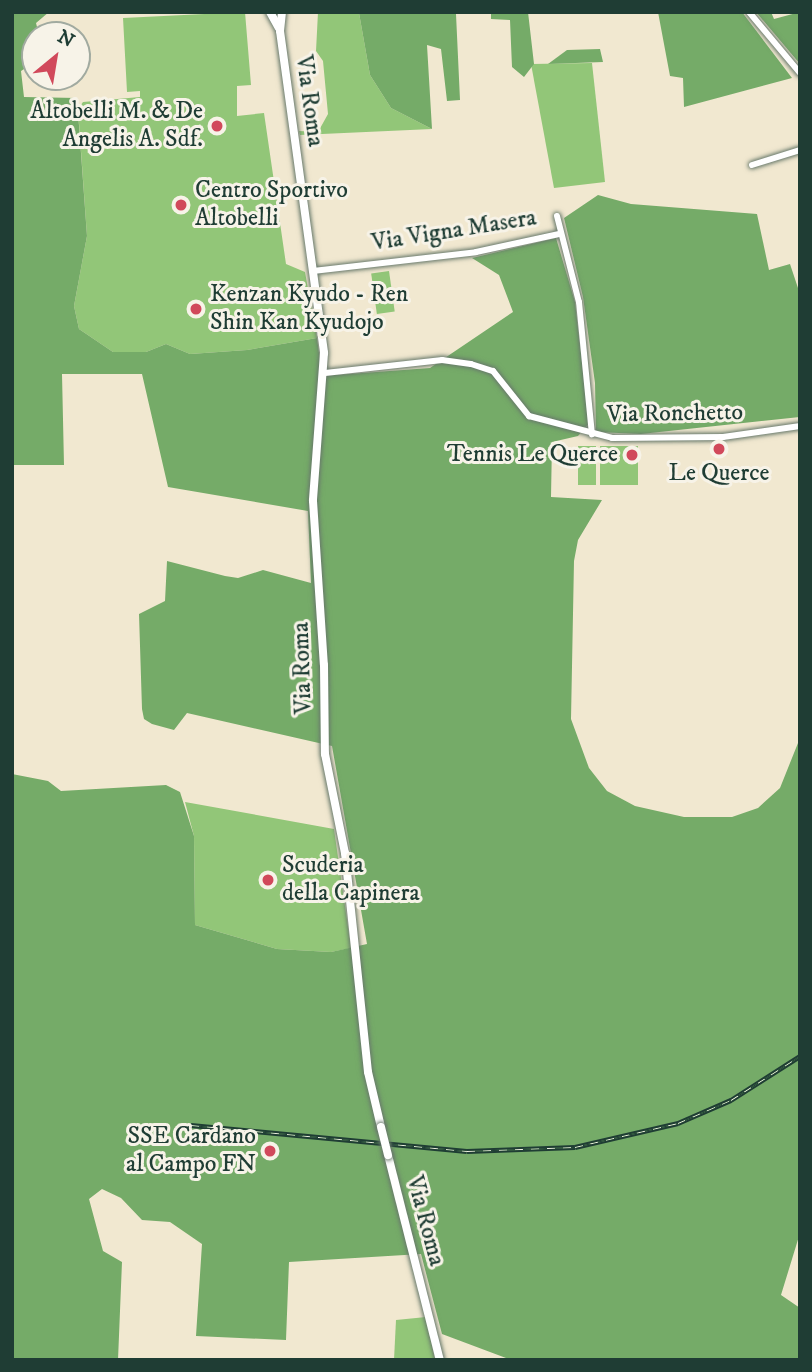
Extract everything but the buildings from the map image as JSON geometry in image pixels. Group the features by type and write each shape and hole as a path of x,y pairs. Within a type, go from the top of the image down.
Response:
{"street":[{"name":"Via Roma","path":"270,12 280,31"},
{"name":"Via Roma","path":"282,12 280,31 325,373 313,501 324,666 325,754 345,853 368,1072 440,1360"},
{"path":"749,12 800,73"},
{"path":"752,165 800,150"},
{"path":"557,216 559,234 579,302 592,434"},
{"name":"Via Vigna Masera","path":"313,271 477,252 559,234"},
{"name":"Via Ronchetto","path":"325,373 442,360 471,364 493,371 529,416 612,438 723,437 800,426"}],"green space":[{"path":"12,12 49,12 38,21 21,21 21,91 24,97 77,98 87,236 74,306 79,329 113,352 146,352 166,344 190,354 247,350 317,338 322,376 430,368 513,312 499,275 472,258 556,238 575,302 589,423 578,436 552,442 551,497 602,500 578,540 574,561 571,719 589,768 607,791 635,806 684,817 732,817 758,808 780,788 800,738 800,1233 781,1295 800,1308 800,1360 511,1360 442,1334 421,1254 289,1262 286,1340 196,1336 202,1244 170,1222 142,1220 121,1198 102,1189 89,1199 103,1251 122,1262 118,1360 12,1360 12,774 48,781 61,791 166,785 180,792 194,836 195,925 277,949 331,952 367,944 332,746 187,713 174,730 144,719 142,709 139,614 165,601 167,561 238,578 263,570 311,583 308,511 168,487 142,374 62,374 64,465 12,465"},
{"name":"Centro Sportivo Altobelli","path":"245,12 251,85 237,86 237,116 264,113 286,264 305,272 317,338 247,350 190,354 166,344 146,352 113,352 79,329 74,306 87,236 78,109 83,102 140,97 140,91 127,92 123,18"},
{"path":"318,12 359,13 370,75 391,108 432,129 300,135 299,131 318,132 328,114 323,61 316,51"},
{"path":"491,12 528,12 534,64 524,77 512,67 510,20 491,19"},
{"path":"658,12 742,12 792,78 684,107 683,78 670,76"},
{"path":"756,12 771,12 774,19 800,12 800,64"},
{"path":"359,13 456,14 460,100 447,101 441,49 427,45 432,129 391,108 370,75"},
{"path":"600,49 603,62 548,64 567,50"},
{"path":"592,63 605,182 554,188 531,64"},
{"path":"598,195 631,204 757,214 769,270 790,264 800,294 800,417 641,434 596,432 595,383 583,297 564,218"},
{"path":"389,271 395,312 377,314 371,274"},
{"path":"578,446 596,446 596,485 578,485"},
{"path":"600,446 638,446 638,485 600,485"},
{"name":"Scuderia della Capinera","path":"185,802 334,829 351,948 331,952 277,949 195,925 194,836"},
{"path":"426,1317 435,1360 394,1360 396,1320"}],"railway":[{"path":"191,1125 467,1151 575,1147 678,1123 731,1100 800,1056"}],"place":[{"name":"Altobelli M. & De Angelis A. Sdf.","path":"217,126"},
{"name":"Centro Sportivo Altobelli","path":"181,205"},
{"name":"Kenzan Kyudo - Ren Shin Kan Kyudojo","path":"196,309"},
{"name":"Le Querce","path":"719,449"},
{"name":"Tennis Le Querce","path":"632,455"},
{"name":"Scuderia della Capinera","path":"268,880"},
{"name":"SSE Cardano al Campo FN","path":"270,1151"}]}
